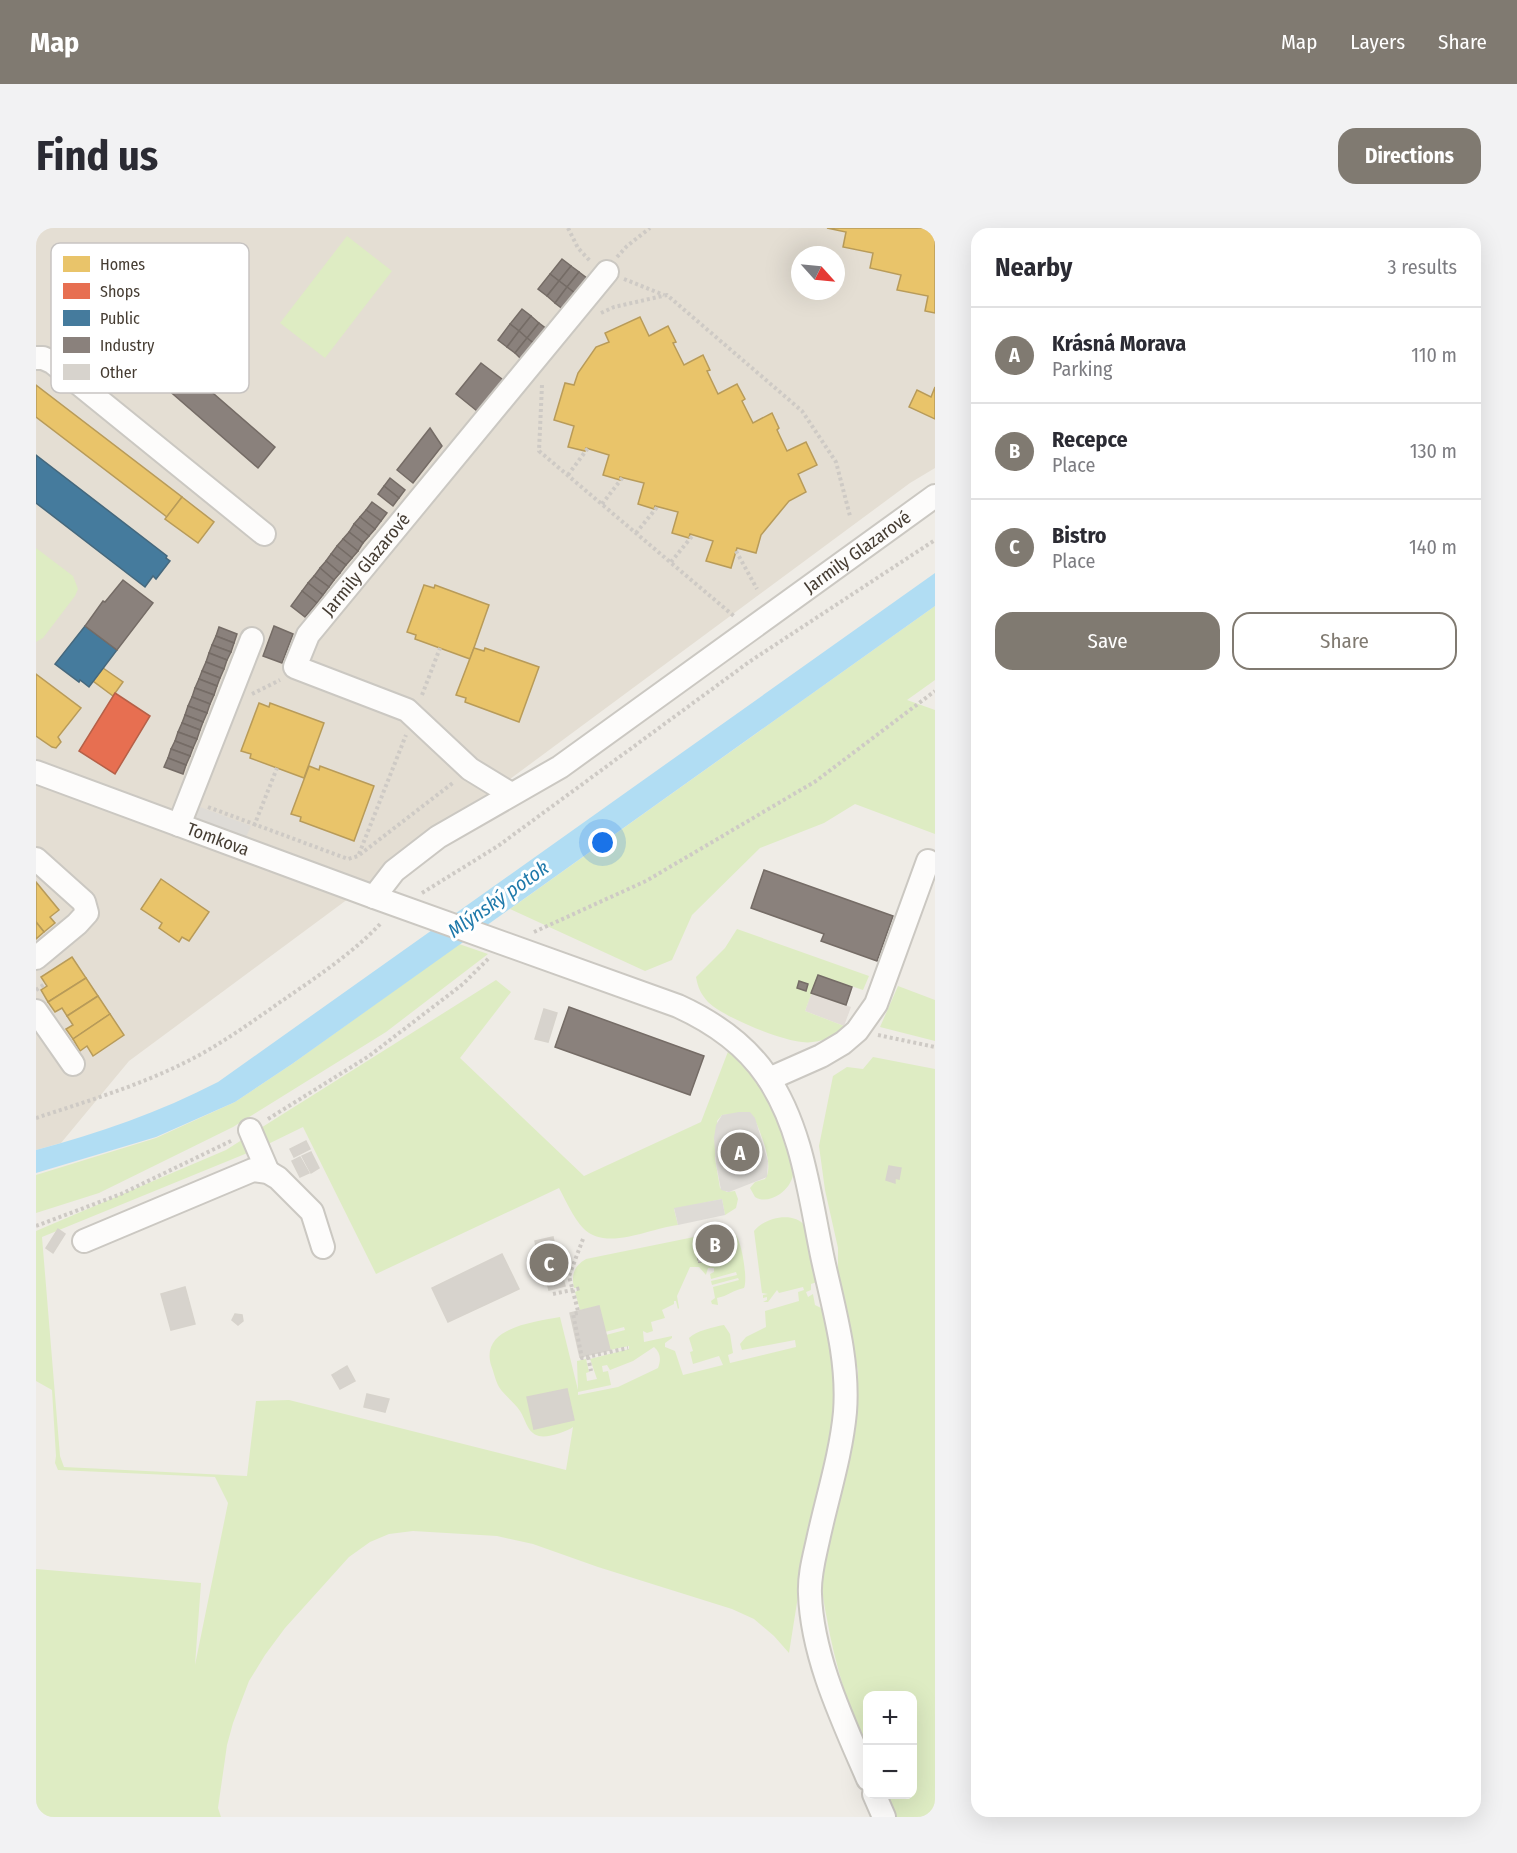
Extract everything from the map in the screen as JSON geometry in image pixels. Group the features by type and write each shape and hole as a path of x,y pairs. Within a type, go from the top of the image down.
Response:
{"street":[{"name":"Jarmily Glazarové","path":"511,794 470,769 407,710 295,667 308,636 606,272"},
{"path":"36,358 51,362"},
{"path":"90,393 264,534"},
{"name":"Jarmily Glazarové","path":"374,897 388,878 406,860 438,837 560,767 935,496"},
{"path":"179,825 252,639"},
{"name":"Tomkova","path":"36,772 406,909 657,998 701,1017 727,1034 754,1059 769,1079 790,1122 798,1148 844,1365 846,1397 843,1426 812,1569 810,1595 815,1631 826,1671 863,1768"},
{"path":"36,859 84,902 87,913 36,958"},
{"path":"769,1079 821,1056 843,1043 857,1031 876,1004 928,861"},
{"path":"36,1011 73,1064"},
{"path":"250,1131 268,1172"},
{"path":"84,1241 253,1170 268,1172 278,1178 312,1212 323,1247"},
{"path":"876,1799 884,1817"}],"path":[{"path":"568,228 578,248 588,260 606,272 667,295 802,411 836,462 850,516"},
{"path":"606,272 627,246 650,228"},
{"path":"595,315 614,307 664,295"},
{"path":"548,378 542,386 539,451 749,630"},
{"path":"567,475 588,448"},
{"path":"602,504 623,477"},
{"path":"636,533 658,506"},
{"path":"671,562 693,536"},
{"path":"36,1118 120,1090 191,1060 234,1034 311,981 406,909 498,846 749,662 935,540"},
{"path":"736,551 757,589"},
{"path":"358,856 440,648"},
{"path":"36,1226 121,1194 250,1131 369,1056 463,984 504,944 646,881 816,781 935,691"},
{"path":"245,850 276,768"},
{"path":"203,806 348,859 358,856 470,769"},
{"path":"36,990 46,983"},
{"path":"857,1031 935,1047"},
{"path":"715,1224 718,1237"},
{"path":"583,1239 569,1271 578,1313 573,1314 582,1356 588,1357 628,1348"},
{"path":"553,1294 581,1288"},
{"path":"588,1357 591,1371"}],"shaded area":[{"path":"36,228 935,228 935,468 910,483 129,1061 61,1143 36,1150"},
{"path":"200,807 251,826 245,839 193,820"},
{"path":"811,993 851,1007 844,1026 805,1011"},
{"path":"750,1112 755,1118 768,1161 767,1177 729,1192 721,1190 714,1138 716,1125 722,1115"},
{"path":"722,1199 725,1215 678,1225 674,1208"}],"green space":[{"path":"347,236 392,271 325,358 280,323"},
{"path":"36,548 73,576 78,589 43,638 36,642"},
{"path":"935,606 935,680 907,700 935,710 935,834 855,804 824,823 760,848 692,915 672,960 645,971 510,909"},
{"path":"737,929 869,976 863,990 818,975 805,1011 844,1026 831,1037 819,1041 792,1040 739,1021 708,1002 700,991 696,977 725,948"},
{"path":"459,944 488,954 386,1032 233,1127 99,1193 36,1213 36,1175 156,1138 235,1102 292,1064"},
{"path":"496,980 511,992 460,1058 584,1176 701,1122 729,1049 760,1085 780,1124 790,1153 793,1175 786,1188 777,1196 764,1200 755,1197 750,1188 755,1182 765,1179 768,1173 766,1148 760,1131 754,1118 744,1113 722,1115 717,1121 719,1128 715,1158 720,1188 727,1192 735,1191 738,1199 736,1208 725,1215 722,1199 674,1209 678,1225 629,1237 604,1238 593,1235 583,1228 559,1188 376,1274 303,1127 262,1147 42,1237 60,1456 64,1467 247,1476 256,1401 289,1400 566,1470 573,1427 562,1433 539,1436 527,1426 520,1411 501,1390 491,1365 490,1352 494,1342 501,1334 524,1324 560,1317 578,1390 577,1361 586,1359 589,1372 586,1373 587,1381 597,1379 590,1359 629,1349 629,1346 610,1350 606,1335 625,1330 624,1327 605,1332 599,1306 580,1310 575,1292 577,1288 574,1288 573,1279 574,1271 579,1265 586,1259 699,1236 700,1242 694,1244 699,1262 726,1255 720,1232 731,1231 737,1237 742,1251 745,1269 744,1288 717,1298 718,1305 712,1304 711,1301 715,1298 713,1287 739,1280 738,1278 712,1285 711,1281 737,1275 736,1272 711,1279 710,1274 714,1272 714,1268 708,1268 706,1275 699,1267 690,1267 677,1296 679,1308 674,1301 674,1304 662,1310 665,1318 651,1322 653,1331 647,1333 643,1331 644,1342 672,1336 665,1343 665,1347 675,1351 683,1375 723,1365 719,1356 693,1364 690,1352 693,1351 689,1338 700,1331 715,1327 724,1325 730,1334 733,1353 728,1355 730,1363 796,1347 795,1340 742,1350 740,1344 746,1337 766,1327 765,1311 799,1301 798,1292 804,1290 803,1287 779,1293 777,1290 768,1302 763,1302 767,1300 767,1297 763,1298 763,1295 768,1294 762,1293 754,1231 772,1219 794,1218 805,1226 817,1282 811,1284 811,1290 806,1292 808,1297 813,1294 815,1305 823,1309 825,1315 834,1372 835,1408 805,1552 789,1653 754,1619 732,1609 533,1544 497,1536 413,1531 389,1534 370,1542 349,1557 285,1628 249,1681 227,1745 218,1808 221,1817 36,1817 36,1569 201,1583 195,1665 228,1503 215,1477 58,1470 55,1463 52,1390 36,1381 36,1231 226,1150","holes":["654,1347 660,1357 658,1368 618,1387 578,1395 578,1392 611,1385 608,1371 603,1372 602,1366 607,1365 610,1370 633,1361"]},
{"path":"898,986 935,1000 935,1041 880,1027"},
{"path":"873,1057 935,1069 935,1817 896,1817 888,1799 917,1799 917,1691 863,1691 863,1741 838,1670 822,1591 822,1573 851,1455 858,1371 838,1283 838,1248 825,1190 819,1146 833,1076 847,1067 863,1069"}],"water":[{"name":"Mlýnský potok","path":"935,573 935,606 292,1064 235,1102 156,1137 36,1173 36,1150 129,1121 218,1082"}],"building: Homes":[{"path":"827,228 935,228 935,313 925,311 928,296 897,290 901,275 870,268 873,253 843,246 846,232"},
{"path":"640,317 649,336 668,326 676,342 673,343 684,365 703,355 710,370 707,371 718,394 737,384 745,399 742,401 753,423 772,413 787,451 806,442 817,465 798,474 806,492 789,501 761,535 756,553 737,548 731,568 706,561 713,541 690,534 689,538 672,533 678,512 638,504 644,483 603,475 609,455 586,448 585,451 568,447 574,426 554,420 565,383 574,385 578,373 596,347 609,342 605,333"},
{"path":"36,385 182,497 167,517 36,417"},
{"path":"935,387 935,419 909,407 917,390 931,397"},
{"path":"182,497 214,522 198,543 165,519"},
{"path":"424,585 434,588 435,585 489,605 470,659 415,639 416,635 407,632"},
{"path":"474,648 484,651 485,648 539,667 519,722 465,702 466,698 456,695"},
{"path":"103,668 123,682 113,696 93,681"},
{"path":"36,674 81,708 58,737 61,742 56,748 36,736"},
{"path":"259,703 269,707 270,703 324,723 304,778 250,758 251,754 241,751"},
{"path":"309,766 319,770 320,766 374,786 354,841 300,821 301,817 291,814"},
{"path":"161,879 209,912 189,941 182,937 179,942 159,928 162,923 141,909"},
{"path":"36,882 59,910 50,917 55,923 44,932 36,922"},
{"path":"36,922 44,932 36,939"},
{"path":"72,957 86,978 48,1002 41,990 47,986 41,977"},
{"path":"86,978 98,996 67,1016 62,1008 55,1012 48,1002"},
{"path":"98,996 110,1014 73,1039 66,1029 73,1025 67,1016"},
{"path":"110,1014 124,1035 93,1056 87,1046 80,1051 73,1039"}],"building: Shops":[{"path":"115,693 150,716 115,774 79,751"}],"building: Public":[{"path":"36,455 167,556 166,558 170,561 156,579 153,576 145,587 36,503"},
{"path":"85,626 117,650 89,687 55,664"}],"building: Industry":[{"path":"562,259 571,266 559,281 550,274"},
{"path":"571,266 579,272 567,287 559,281"},
{"path":"579,272 588,279 576,294 567,287"},
{"path":"550,274 559,281 547,296 538,289"},
{"path":"559,281 567,287 555,303 547,296"},
{"path":"567,287 576,294 564,310 555,303"},
{"path":"522,309 531,316 519,331 510,324"},
{"path":"531,316 539,323 527,338 519,331"},
{"path":"539,323 548,330 536,345 527,338"},
{"path":"510,324 519,331 507,347 498,340"},
{"path":"519,331 527,338 515,353 507,347"},
{"path":"527,338 536,345 523,361 515,353"},
{"path":"481,363 507,383 482,415 456,394"},
{"path":"172,393 213,393 275,447 258,468"},
{"path":"430,428 442,446 413,483 397,470"},
{"path":"390,478 405,490 399,498 384,486"},
{"path":"384,486 399,498 393,506 378,494"},
{"path":"372,502 387,513 381,521 366,510"},
{"path":"366,510 381,521 375,529 360,517"},
{"path":"360,517 375,529 369,536 354,524"},
{"path":"354,524 369,536 363,543 349,532"},
{"path":"349,532 363,543 358,551 343,539"},
{"path":"343,539 358,551 352,558 337,546"},
{"path":"337,546 352,558 346,565 331,554"},
{"path":"331,554 346,565 340,573 326,561"},
{"path":"326,561 340,573 334,580 320,568"},
{"path":"320,568 334,580 329,587 314,576"},
{"path":"314,576 329,587 323,595 308,583"},
{"path":"123,580 153,603 117,650 85,626 103,601 105,602"},
{"path":"308,583 323,595 317,603 302,591"},
{"path":"302,591 317,603 305,617 291,606"},
{"path":"274,626 293,634 282,663 263,656"},
{"path":"219,627 237,634 234,643 216,636"},
{"path":"216,636 234,643 231,652 212,645"},
{"path":"212,645 231,652 227,660 209,653"},
{"path":"209,653 227,660 224,669 206,662"},
{"path":"206,662 224,669 220,678 202,671"},
{"path":"202,671 220,678 217,686 199,679"},
{"path":"199,679 217,686 214,695 195,688"},
{"path":"195,688 214,695 210,704 192,697"},
{"path":"192,697 210,704 207,713 188,706"},
{"path":"188,706 207,713 203,722 185,715"},
{"path":"185,715 203,722 200,730 182,723"},
{"path":"182,723 200,730 197,739 178,732"},
{"path":"178,732 197,739 193,748 175,741"},
{"path":"175,741 193,748 190,756 171,749"},
{"path":"171,749 190,756 186,765 168,758"},
{"path":"168,758 186,765 183,774 164,767"},
{"path":"764,870 893,916 877,961 821,941 824,934 751,908"},
{"path":"818,975 852,987 846,1005 811,993"},
{"path":"799,981 808,984 806,991 797,988"},
{"path":"569,1007 704,1056 690,1095 555,1047"},
{"path":"702,1241 707,1260 699,1262 694,1243"}],"building: Other":[{"path":"544,1009 557,1013 548,1042 535,1039"},
{"path":"306,1141 310,1149 294,1157 290,1149"},
{"path":"311,1152 319,1168 311,1173 302,1156"},
{"path":"300,1157 309,1173 300,1177 292,1161"},
{"path":"889,1166 901,1168 899,1179 895,1178 895,1183 886,1180"},
{"path":"58,1229 65,1234 53,1253 46,1248"},
{"path":"722,1236 726,1255 710,1259 706,1240"},
{"path":"553,1237 561,1276 543,1280 535,1241"},
{"path":"706,1240 710,1259 699,1262 694,1243"},
{"path":"502,1254 519,1289 448,1322 432,1288"},
{"path":"561,1276 562,1279 544,1282 543,1280"},
{"path":"563,1278 565,1286 549,1290 547,1282"},
{"path":"185,1287 195,1324 171,1330 161,1294"},
{"path":"599,1306 610,1350 580,1357 570,1313"},
{"path":"235,1314 242,1315 243,1321 238,1325 232,1320"},
{"path":"347,1366 355,1381 340,1389 332,1375"},
{"path":"567,1389 574,1420 534,1429 527,1397"},
{"path":"367,1394 389,1399 385,1412 364,1407"}],"place":[{"name":"Krásná Morava","path":"740,1152"},
{"name":"Recepce","path":"715,1244"},
{"name":"Bistro","path":"549,1263"}]}
